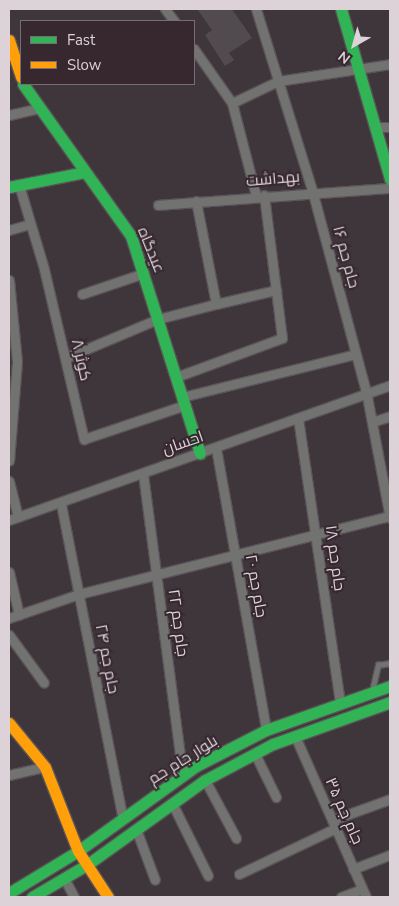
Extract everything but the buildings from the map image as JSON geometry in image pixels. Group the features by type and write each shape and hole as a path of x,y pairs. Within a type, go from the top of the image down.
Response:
{"main road":[{"path":"341,9 390,179"},
{"path":"9,40 20,74"},
{"name":"عیدگاه","path":"24,85 131,236 200,453"},
{"path":"14,186 85,172"},
{"name":"بلوار جام جم","path":"9,893 78,851 183,776 266,730 340,702 390,686"},
{"name":"بلوار جام جم","path":"33,897 88,864 205,780 273,744 390,702"},
{"path":"9,723 44,767 78,851 108,897"},
{"path":"266,730 273,744"}],"street":[{"path":"165,9 173,20"},
{"name":"جام جم ۱۶","path":"256,9 312,190 366,391 390,517"},
{"path":"176,377 282,338 260,195 232,103 195,50"},
{"path":"232,103 278,81 359,67 390,64"},
{"path":"9,115 40,108"},
{"path":"376,127 390,128"},
{"name":"کوثر ۸","path":"14,186 44,269 84,440 184,401"},
{"name":"بهداشت","path":"158,205 312,190 390,188"},
{"path":"196,201 216,304"},
{"path":"9,230 28,225"},
{"path":"82,294 144,273"},
{"path":"9,280 13,363 12,430 9,461"},
{"path":"65,358 158,319 276,290"},
{"path":"184,401 356,354"},
{"name":"احسان","path":"13,519 61,504 216,448 366,391 390,385"},
{"path":"372,422 390,416"},
{"name":"جام جم ۱۸","path":"298,418 340,702"},
{"name":"جام جم ۲۰","path":"216,448 266,730"},
{"name":"جام جم ۲۲","path":"143,474 183,776"},
{"path":"9,481 13,519"},
{"name":"جام جم ۲۴","path":"61,504 123,819"},
{"path":"9,618 79,594 316,532 390,517"},
{"path":"9,572 19,614"},
{"path":"9,635 44,683"},
{"name":"جام جم ۳۵","path":"295,736 364,893"},
{"path":"255,754 276,797"},
{"path":"9,775 44,767"},
{"path":"205,780 236,838"},
{"path":"239,874 334,824 390,799"},
{"path":"172,803 208,876"},
{"path":"136,829 155,880"},
{"path":"354,869 390,855"},
{"path":"64,878 74,897"},
{"path":"341,897 364,893"}],"lane":[{"path":"372,692 378,665 390,663"}],"traffic: fast":[{"path":"341,9 390,179"},
{"path":"24,85 131,236 200,453"},
{"path":"9,187 85,172"},
{"path":"9,893 78,851 196,766 266,730 390,686"},
{"path":"32,897 88,864 205,780 273,744 390,702"}],"traffic: slow":[{"path":"9,40 20,74"},
{"path":"9,723 45,767 78,851 108,897"}]}
